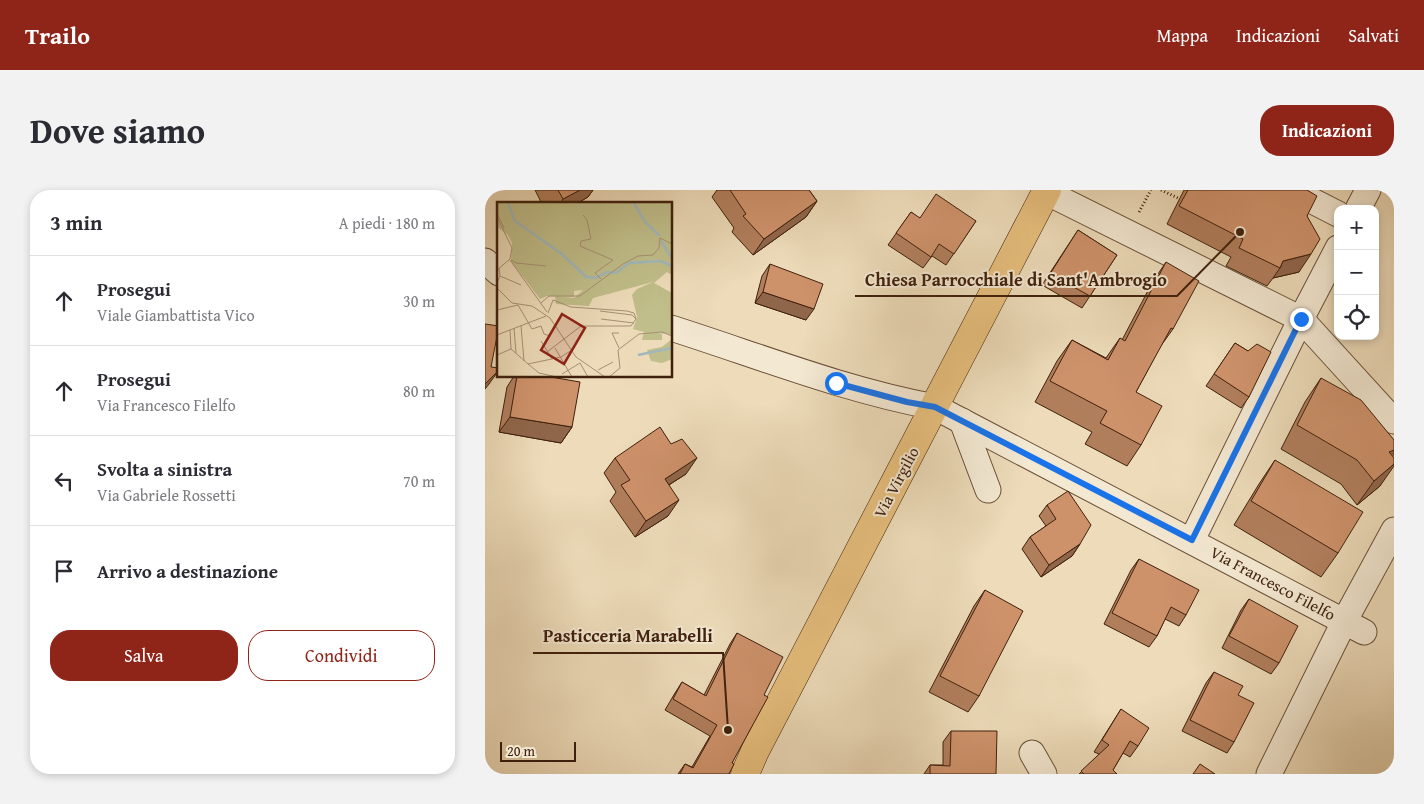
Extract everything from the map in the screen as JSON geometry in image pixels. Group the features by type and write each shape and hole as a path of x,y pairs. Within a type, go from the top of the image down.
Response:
{"main road":[{"name":"Via Virgilio","path":"745,774 1046,191"}],"street":[{"path":"1291,190 1334,212"},
{"path":"1360,205 1368,190"},
{"path":"1046,191 1301,319 1394,421"},
{"path":"1192,540 1337,250"},
{"path":"485,261 497,271"},
{"name":"Via Francesco Filelfo","path":"673,329 836,383 907,402 935,407 1355,626"},
{"path":"962,421 988,490"},
{"path":"1269,774 1355,626 1394,530"},
{"path":"1031,752 1044,774"}],"path":[{"path":"1161,190 1180,200"}],"building":[{"path":"558,190 580,190 563,199"},
{"path":"730,190 809,190 817,201 764,239 743,216 746,214"},
{"path":"1188,190 1307,190 1317,196 1307,216 1320,239 1311,254 1283,261 1280,268 1239,248 1243,239 1179,206"},
{"path":"936,194 976,221 954,254 939,244 931,257 896,233 911,212 920,218"},
{"path":"1078,230 1117,255 1090,296 1050,274"},
{"path":"1166,262 1199,281 1136,392 1162,406 1141,445 1100,423 1107,411 1050,381 1072,340 1108,360 1120,338 1125,341"},
{"path":"770,264 823,284 814,309 763,292"},
{"path":"485,324 497,326 497,336 491,367 497,368 497,372 485,384"},
{"path":"1235,343 1248,351 1257,344 1271,352 1249,397 1214,374"},
{"path":"517,378 557,378 580,382 572,427 510,417"},
{"path":"1321,378 1361,400 1394,440 1394,450 1389,452 1394,458 1394,464 1374,481 1357,460 1297,425"},
{"path":"660,427 671,444 682,439 697,458 665,479 679,500 646,521 621,485 630,480 615,458"},
{"path":"1275,460 1363,512 1338,553 1251,501"},
{"path":"1068,491 1091,525 1080,544 1049,565 1030,537 1056,519 1047,505"},
{"path":"1139,559 1199,590 1186,615 1171,607 1157,636 1112,613"},
{"path":"985,590 1023,611 979,696 940,676"},
{"path":"1249,599 1298,626 1279,663 1229,636"},
{"path":"737,633 783,657 764,695 768,697 732,763 734,764 729,774 680,774 685,764 693,768 717,725 673,699 682,682 706,696"},
{"path":"1214,672 1243,686 1238,695 1254,703 1234,742 1190,720"},
{"path":"1121,709 1149,728 1138,746 1130,741 1113,770 1117,774 1084,774 1081,771 1109,745 1102,740"},
{"path":"951,731 997,731 996,774 930,774 930,765 950,766"},
{"path":"1200,764 1215,774 1193,774"}],"place":[{"name":"Chiesa Parrocchiale di Sant'Ambrogio","path":"1240,232"},
{"name":"Pasticceria Marabelli","path":"728,730"}],"route":[{"path":"836,383 907,402 935,407 1192,540 1301,319"}]}
